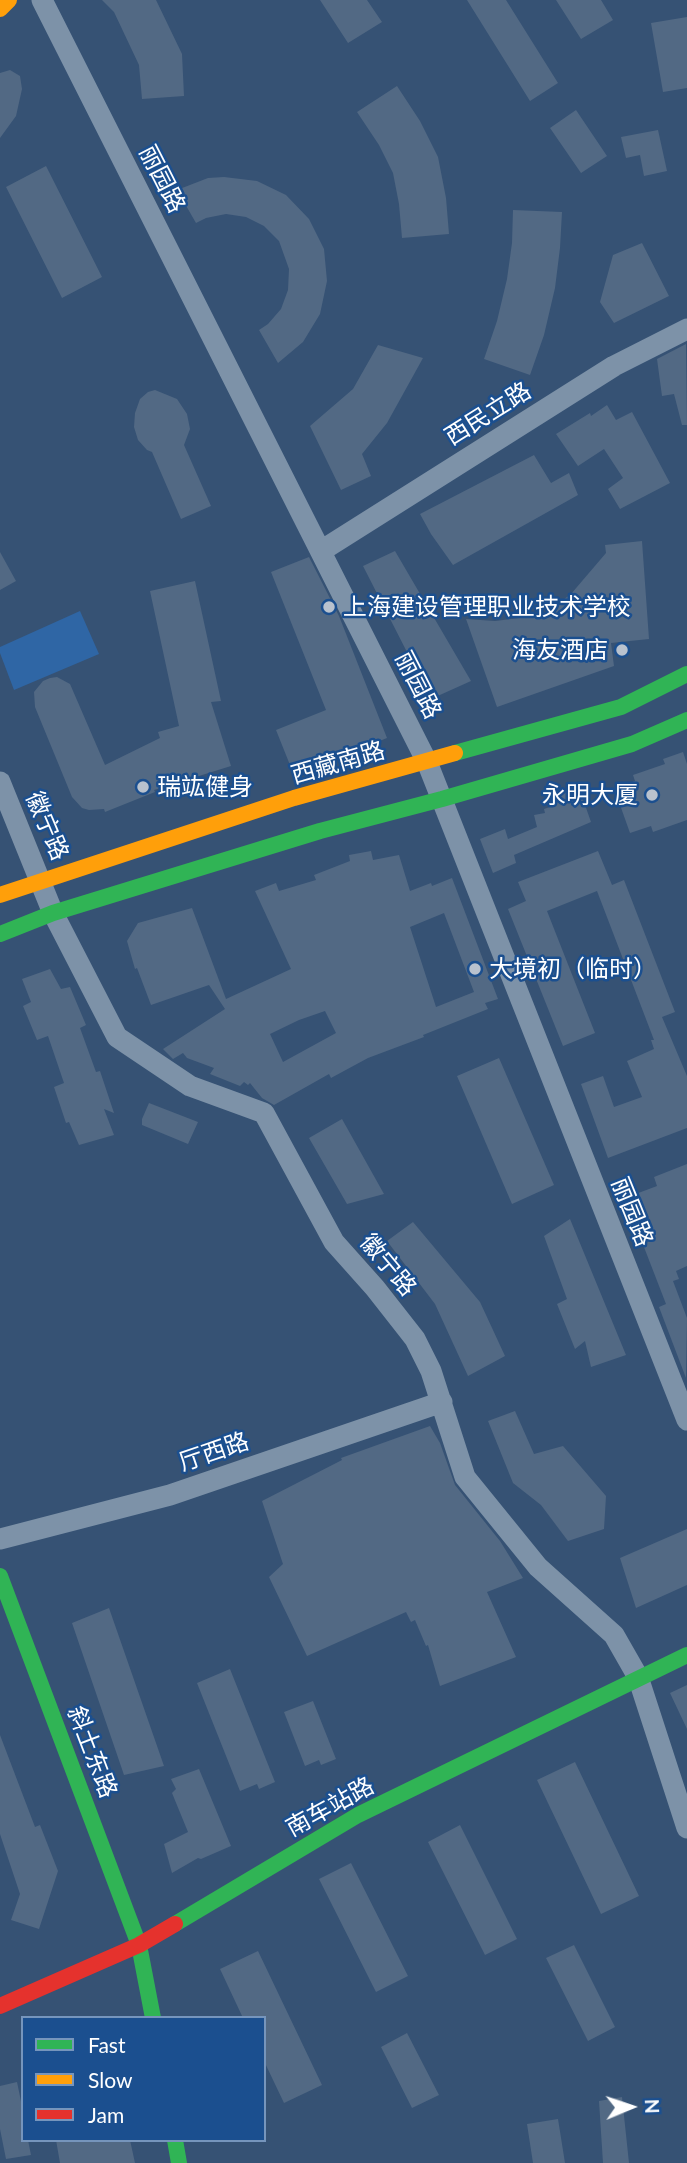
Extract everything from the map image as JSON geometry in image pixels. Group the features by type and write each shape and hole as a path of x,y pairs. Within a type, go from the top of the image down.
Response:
{"main road":[{"path":"0,9 9,0"},
{"name":"西藏南路","path":"0,895 294,799 621,707 687,674"},
{"path":"0,934 53,913 320,831 632,744 687,720"},
{"name":"斜土东路","path":"0,1577 139,1945 153,2016"},
{"name":"南车站路","path":"0,2006 139,1945 358,1815 687,1655"},
{"path":"175,2142 179,2163"}],"street":[{"name":"丽园路","path":"42,0 427,762 687,1420"},
{"name":"西民立路","path":"321,551 614,366 687,329"},
{"name":"徽宁路","path":"0,782 53,913 117,1037 190,1086 264,1113 334,1241 415,1339 431,1371 465,1476 538,1567 614,1635 638,1677 687,1828"},
{"name":"厅西路","path":"0,1539 170,1495 442,1402"}],"shaded area":[{"path":"80,611 99,654 14,690 0,647"}],"building":[{"path":"102,0 156,0 182,54 184,96 142,99 139,65 114,12"},
{"path":"320,0 367,0 382,22 348,43"},
{"path":"467,0 506,0 558,83 530,101"},
{"path":"556,0 601,0 613,20 581,39"},
{"path":"687,17 687,88 663,92 651,23"},
{"path":"10,70 20,76 22,89 16,116 0,138 0,73"},
{"path":"397,86 420,121 438,157 446,198 449,234 402,238 393,173 379,145 357,112"},
{"path":"576,110 607,156 581,173 550,128"},
{"path":"658,130 667,171 644,176 640,155 626,158 621,137"},
{"path":"46,166 102,277 62,298 6,187"},
{"path":"208,178 257,181 286,195 309,219 324,249 327,281 320,314 303,342 278,363 259,330 281,309 288,290 289,269 279,241 264,226 246,217 226,214 196,223 177,190"},
{"path":"513,210 562,212 555,288 544,335 530,375 484,359 507,279"},
{"path":"642,243 669,296 614,323 600,302 613,255"},
{"path":"686,344 687,425 682,425 674,394 662,396 657,359"},
{"path":"378,345 423,358 387,423 362,454 371,476 341,490 310,426 353,389"},
{"path":"155,390 177,399 187,414 190,429 184,445 211,506 181,519 152,452 138,440 134,427 140,399"},
{"path":"607,405 616,420 632,412 670,483 620,509 608,489 623,478 604,449 578,466 556,434"},
{"path":"534,455 551,483 569,473 578,495 453,565 420,514"},
{"path":"642,541 649,639 611,643 614,666 497,707 466,619 495,621 543,615 571,594 606,553 605,545"},
{"path":"395,551 471,681 431,699 363,566"},
{"path":"0,552 16,581 0,590"},
{"path":"309,557 339,616 387,738 294,775 276,730 326,710 271,572"},
{"path":"195,581 221,701 211,702 231,766 154,790 155,792 105,812 104,809 82,808 72,797 35,707 34,692 43,681 50,678 57,677 70,684 105,765 160,738 158,732 179,726 150,591"},
{"name":"永明大厦","path":"683,752 687,764 687,820 653,832 651,826 630,833 614,788 635,781 633,775 665,764 663,759"},
{"path":"578,785 591,822 514,855 516,863 493,873 480,839 505,829 508,839 537,827 534,815 545,813 544,809 556,805 553,795"},
{"path":"371,851 373,860 399,855 410,891 452,878 498,999 485,1003 488,1009 368,1058 331,1078 329,1074 274,1105 262,1098 250,1083 248,1085 244,1082 240,1086 210,1074 214,1068 187,1058 183,1053 173,1059 163,1049 225,1009 209,985 151,1005 137,968 135,969 127,941 138,923 192,908 226,999 291,969 255,891 276,883 279,891 316,880 314,875 350,861 349,855","holes":["444,913 474,992 436,1007 410,927","325,1011 336,1033 283,1062 270,1034"]},
{"path":"598,851 612,885 624,880 675,1012 662,1017 687,1076 687,1128 608,1158 581,1084 603,1076 614,1107 642,1097 627,1061 654,1049 651,1040 654,1040 597,891 547,911 595,1033 563,1046 508,909 526,901 518,882"},
{"path":"50,969 61,989 70,987 86,1025 80,1028 96,1072 100,1071 114,1113 104,1109 114,1135 79,1145 69,1122 66,1123 54,1087 64,1083 48,1036 37,1040 23,1006 31,1002 22,979"},
{"path":"499,1058 554,1185 512,1204 457,1076"},
{"path":"149,1103 198,1122 188,1144 142,1125"},
{"path":"342,1119 384,1194 347,1204 309,1138"},
{"path":"687,1164 687,1266 676,1271 679,1279 673,1281 687,1318 686,1378 659,1307 666,1304 625,1198 657,1186 654,1177"},
{"path":"570,1219 626,1355 591,1367 585,1341 575,1349 557,1304 567,1299 544,1236"},
{"path":"413,1222 480,1302 505,1356 468,1376 435,1304 387,1241"},
{"path":"515,1411 534,1454 563,1446 606,1496 604,1529 568,1541 541,1505 513,1483 488,1421"},
{"path":"430,1426 440,1443 455,1485 500,1541 523,1578 487,1592 516,1657 440,1686 428,1645 426,1646 415,1620 411,1622 406,1612 307,1656 269,1577 283,1564 262,1501 342,1460 341,1458"},
{"path":"687,1529 687,1585 636,1608 620,1558"},
{"path":"109,1608 164,1766 124,1775 72,1623"},
{"path":"230,1669 275,1782 259,1789 257,1784 240,1791 197,1683"},
{"path":"687,1685 687,1729 670,1693"},
{"path":"313,1701 336,1759 321,1765 319,1760 305,1766 284,1712"},
{"path":"0,1735 35,1827 40,1825 58,1871 39,1929 11,1920 20,1894 0,1834"},
{"path":"575,1762 639,1896 601,1914 537,1780"},
{"path":"199,1769 231,1846 198,1858 172,1873 164,1844 188,1832 172,1793 176,1789 171,1779"},
{"path":"460,1825 517,1939 485,1955 428,1842"},
{"path":"351,1863 408,1976 376,1992 319,1879"},
{"path":"574,1945 615,2027 588,2041 546,1958"},
{"path":"258,1951 322,2085 284,2103 266,2065 266,2016 242,2016 220,1969"},
{"path":"407,2033 439,2095 412,2108 381,2047"},
{"path":"17,2082 21,2101 21,2142 28,2142 31,2155 6,2159 0,2129 0,2086"},
{"path":"622,2097 629,2163 603,2163 599,2101"},
{"path":"558,2119 565,2163 533,2163 527,2124"},
{"path":"56,2142 130,2142 135,2163 60,2163"}],"traffic: fast":[{"path":"455,753 621,707 687,674"},
{"path":"0,934 53,913 320,831 632,744 687,720"},
{"path":"0,1576 139,1945 153,2016"},
{"path":"175,1924 358,1815 687,1655"},
{"path":"175,2142 179,2163"}],"traffic: slow":[{"path":"0,9 9,0"},
{"path":"0,895 294,798 455,753"}],"traffic: jam":[{"path":"0,2006 139,1945 175,1924"}],"place":[{"name":"上海建设管理职业技术学校","path":"329,607"},
{"name":"海友酒店","path":"622,650"},
{"name":"瑞竑健身","path":"143,787"},
{"name":"永明大厦","path":"652,795"},
{"name":"大境初（临时）","path":"475,969"}]}
